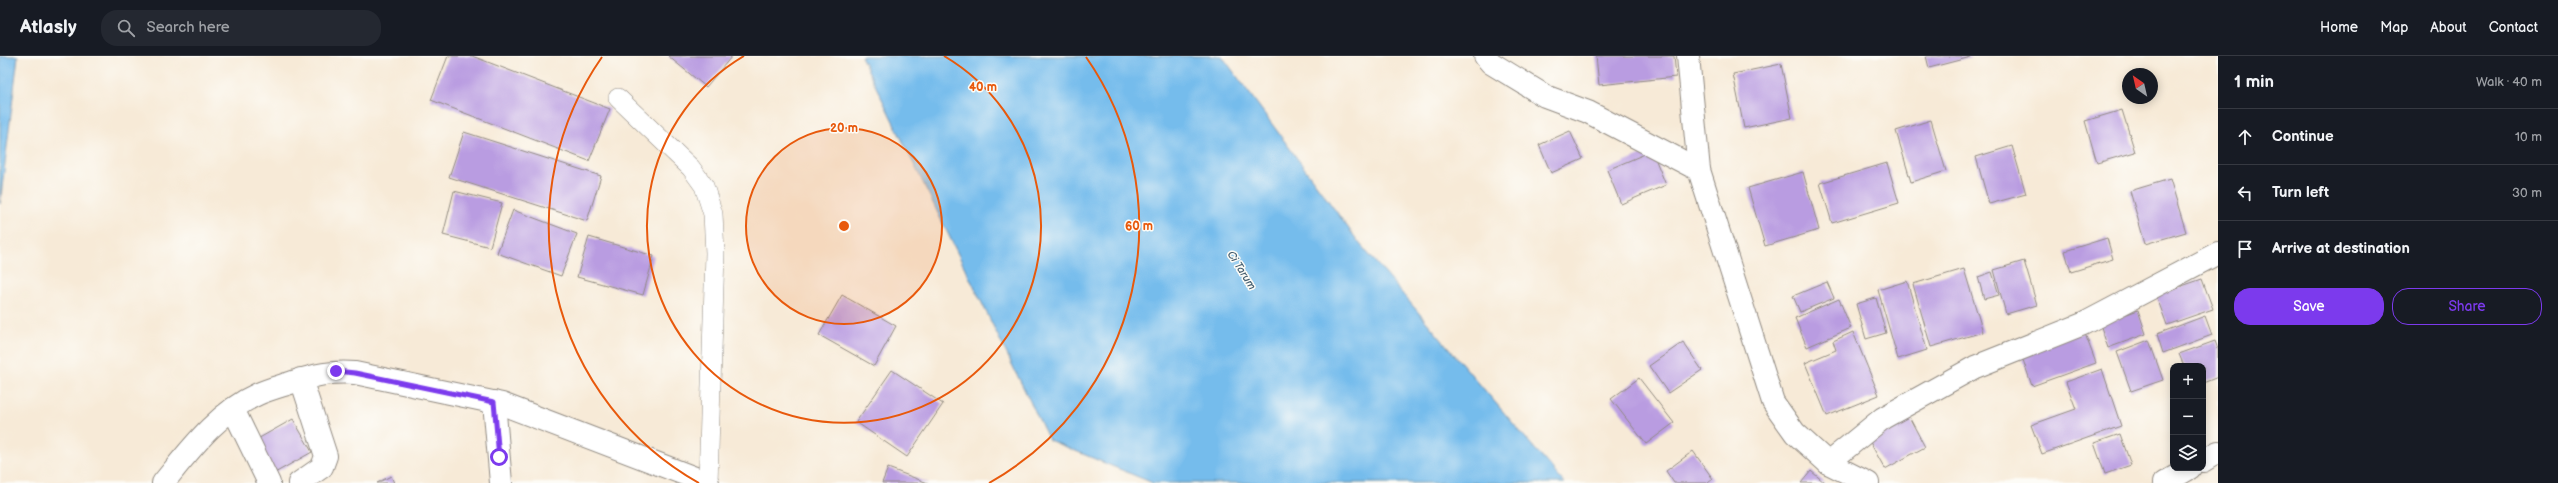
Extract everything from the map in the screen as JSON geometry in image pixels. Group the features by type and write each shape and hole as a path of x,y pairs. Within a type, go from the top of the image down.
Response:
{"street":[{"path":"1485,56 1491,63 1545,96 1588,112 1699,170"},
{"path":"1688,56 1699,170 1773,402 1795,433 1828,463 1868,483"},
{"path":"1828,463 1883,418 1975,367 2083,324 2218,253"},
{"path":"163,483 198,440 234,409 258,394 301,380 336,371 355,373 494,402 708,483"},
{"path":"299,483 322,467 326,461 326,450 301,380"},
{"path":"494,402 501,483"},
{"path":"234,409 269,483"},
{"path":"2206,459 2218,452"},
{"path":"2164,483 2185,471"}],"lane":[{"path":"618,98 691,168 704,186 713,214 715,253 708,483"}],"water":[{"path":"0,56 18,56 0,204"},
{"name":"Ci Tarum","path":"861,56 1222,56 1360,244 1564,483 1153,483 1049,440"}],"building":[{"path":"448,56 472,56 610,109 589,161 431,100"},
{"path":"668,56 732,56 706,87"},
{"path":"1596,56 1674,56 1676,77 1599,85"},
{"path":"1926,56 1971,56 1971,57 1929,68"},
{"path":"1781,64 1792,118 1744,128 1733,74"},
{"path":"2122,110 2135,152 2097,163 2085,121"},
{"path":"1931,120 1946,171 1911,182 1896,131"},
{"path":"1570,131 1583,159 1551,173 1539,145"},
{"path":"464,132 601,176 587,221 449,177"},
{"path":"2012,146 2026,194 1989,204 1976,157"},
{"path":"1652,151 1666,185 1621,204 1607,170"},
{"path":"1887,163 1899,203 1832,223 1820,183"},
{"path":"1803,172 1819,230 1765,246 1748,188"},
{"path":"2170,179 2186,232 2145,244 2130,191"},
{"path":"454,191 502,203 490,247 443,235"},
{"path":"513,210 577,234 561,276 497,253"},
{"path":"589,237 654,256 643,295 577,277"},
{"path":"2107,238 2113,259 2071,272 2065,251"},
{"path":"2024,261 2037,305 2006,314 1994,270"},
{"path":"1964,269 1983,332 1931,347 1913,284"},
{"path":"1992,272 1999,295 1984,299 1978,277"},
{"path":"2202,279 2213,309 2167,325 2156,295"},
{"path":"1907,281 1927,350 1898,359 1878,290"},
{"path":"1827,282 1834,298 1800,312 1793,296"},
{"path":"842,295 896,326 874,366 819,335"},
{"path":"1876,298 1886,333 1866,339 1856,304"},
{"path":"1839,299 1851,328 1807,347 1795,318"},
{"path":"2138,310 2146,334 2108,348 2100,324"},
{"path":"2205,316 2212,335 2163,353 2157,334"},
{"path":"2084,331 2096,363 2032,386 2021,354"},
{"path":"1853,332 1879,395 1827,416 1805,363 1836,350 1833,341"},
{"path":"2149,340 2163,380 2131,391 2117,352"},
{"path":"2215,341 2218,349 2218,377 2206,382 2206,363 2183,363 2179,354"},
{"path":"1683,342 1702,370 1668,393 1649,366"},
{"path":"2102,369 2121,426 2042,454 2031,425 2076,409 2066,382"},
{"path":"892,370 943,404 907,457 856,422"},
{"path":"1639,378 1674,423 1646,444 1611,399"},
{"path":"1907,413 1925,447 1885,469 1866,435"},
{"path":"293,419 312,452 273,474 254,441"},
{"path":"2120,434 2131,465 2105,474 2094,443"},
{"path":"1693,451 1713,479 1708,483 1674,483 1666,471"},
{"path":"888,468 928,483 882,483"},
{"path":"1811,471 1825,483 1801,483"},
{"path":"391,476 394,483 377,483"}],"route":[{"path":"336,371 355,373 494,402 499,457"}]}
